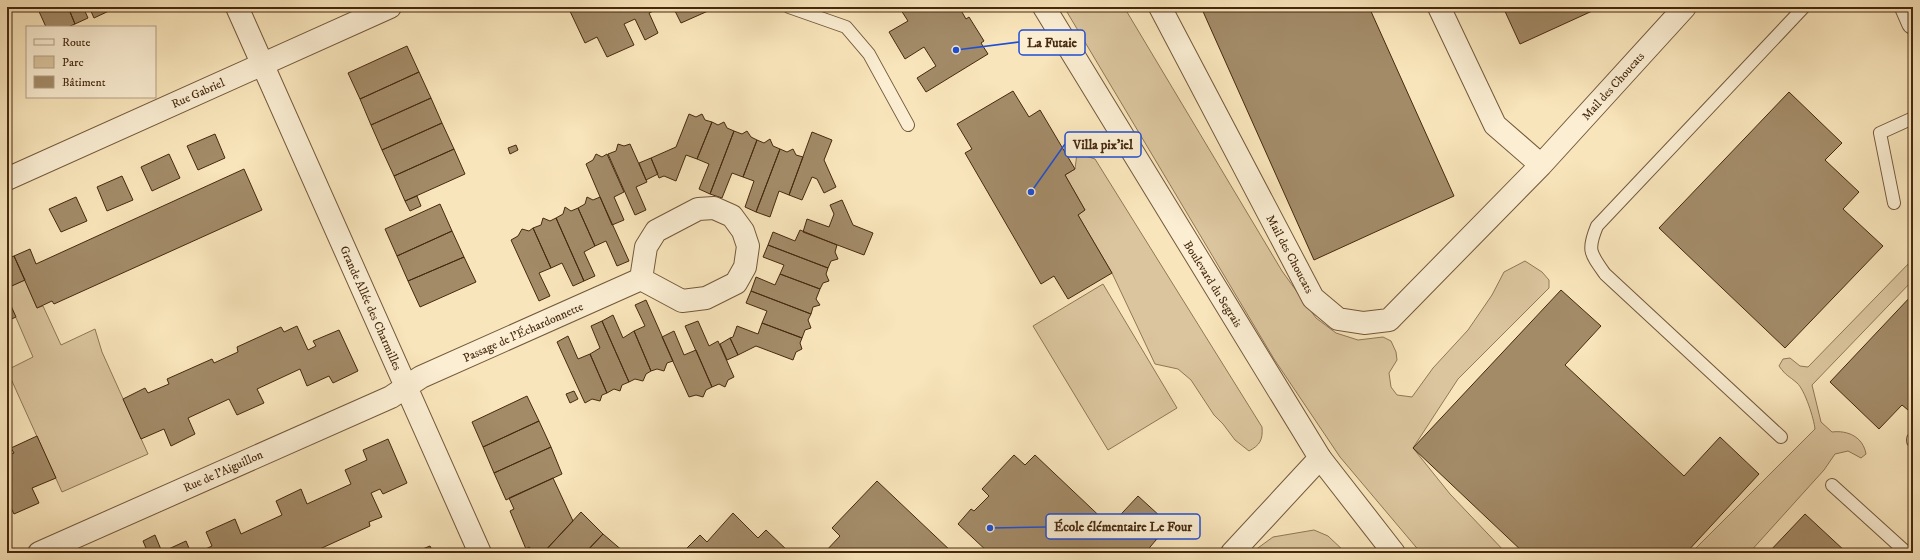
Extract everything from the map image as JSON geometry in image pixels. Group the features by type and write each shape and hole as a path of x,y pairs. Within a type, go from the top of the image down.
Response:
{"street":[{"name":"Grande Allée des Charmilles","path":"237,7 480,553"},
{"name":"Rue Gabriel","path":"7,179 390,7"},
{"name":"Boulevard du Segrais","path":"1044,7 1320,458 1394,553"},
{"name":"Mail des Choucats","path":"1160,7 1313,298 1338,319 1364,323 1389,320 1541,165 1685,7"},
{"path":"1439,7 1495,125 1541,165"},
{"path":"1906,7 1913,23"},
{"path":"698,208 714,208 732,216 743,231 748,246 745,267 736,283 706,298 682,301 641,279 646,247 656,231 698,208"},
{"name":"Passage de l'Échardonnette","path":"406,387 421,377 641,279"},
{"name":"Rue de l'Aiguillon","path":"39,553 391,397 406,387"},
{"path":"1232,553 1320,458"}],"lane":[{"path":"789,7 846,27 869,54 908,125"},
{"path":"1781,437 1605,274 1592,257 1590,242 1597,226 1804,7"},
{"path":"1894,203 1880,133 1913,118"},
{"path":"1832,486 1907,553"}],"green space":[{"path":"1064,7 1124,7 1282,271 1316,318 1336,333 1358,340 1383,337 1391,341 1396,352 1397,360 1389,373 1391,387 1397,395 1412,397 1433,368 1468,330 1492,295 1504,272 1525,261 1542,272 1549,280 1549,288 1458,379 1413,448 1450,494 1506,553 1421,553 1340,457 1274,359"},
{"path":"1077,153 1095,159 1262,427 1261,439 1256,447 1249,451 1235,440 1214,415 1191,380 1178,369 1155,364 1112,273 1078,215 1085,210 1065,175 1075,169"},
{"path":"1913,259 1913,280 1812,385 1821,422 1832,432 1844,432 1854,436 1862,443 1866,454 1861,458 1848,451 1835,454 1824,470 1749,553 1691,553 1815,429 1811,412 1803,392 1797,383 1779,366 1783,359 1790,358 1800,366 1808,367"},
{"path":"25,280 37,308 43,306 61,345 95,329 102,352 148,454 62,492 7,370 33,357 7,297 7,288"},
{"path":"1103,284 1177,408 1108,450 1033,326"},
{"path":"1314,530 1328,536 1346,553 1251,553 1273,537"}],"building":[{"path":"37,7 68,7 75,24 70,26 46,26"},
{"path":"68,7 83,7 88,18 75,24"},
{"path":"89,7 110,7 111,10 94,18"},
{"path":"568,7 663,7 649,13 658,33 645,40 635,19 624,24 634,45 607,57 597,37 585,43"},
{"path":"673,7 707,7 708,11 681,23"},
{"path":"899,7 959,7 966,19 969,17 984,41 981,43 988,54 926,92 917,78 936,66 924,47 905,59 889,32 908,21"},
{"path":"1201,7 1369,7 1454,196 1314,260"},
{"path":"1503,7 1601,7 1520,44"},
{"path":"407,46 419,72 360,99 348,73"},
{"path":"419,72 431,98 371,125 360,99"},
{"path":"1013,91 1029,117 1040,110 1075,169 1065,175 1085,210 1078,215 1112,273 1068,299 1054,276 1041,284 965,153 972,149 957,124"},
{"path":"1789,92 1842,143 1825,160 1859,192 1843,209 1883,246 1785,348 1659,228"},
{"path":"431,98 442,123 382,150 371,125"},
{"path":"689,114 696,117 702,114 705,120 712,122 697,159 686,155 676,181 664,176 659,178 651,158 676,147"},
{"path":"712,122 718,125 724,122 727,128 734,131 710,194 699,189 709,164 697,159"},
{"path":"442,123 454,149 394,176 382,150"},
{"path":"734,131 742,134 747,131 751,137 757,140 743,177 732,173 722,198 710,194"},
{"path":"812,132 832,140 824,160 836,187 824,193 817,179 812,177 802,200 789,195"},
{"path":"215,134 225,158 198,170 187,146"},
{"path":"770,139 773,146 780,149 756,212 745,207 754,181 743,177 757,140 764,143"},
{"path":"618,144 624,146 630,144 647,182 636,187 646,210 635,215 608,154 616,151"},
{"path":"516,145 518,150 510,154 508,148"},
{"path":"454,149 465,174 405,201 394,176"},
{"path":"780,149 787,152 793,149 796,155 803,157 789,195 779,191 770,217 756,212"},
{"path":"169,154 180,178 152,191 141,167"},
{"path":"596,154 602,157 607,154 624,192 614,197 624,220 612,225 586,164 593,160"},
{"path":"651,158 658,174 646,180 639,163"},
{"path":"244,169 262,210 54,304 52,301 37,308 14,256 30,249 36,264"},
{"path":"122,176 133,200 107,211 97,187"},
{"path":"417,196 421,206 410,211 405,201"},
{"path":"76,197 87,221 61,232 49,209"},
{"path":"587,197 593,200 600,197 629,261 617,266 606,241 595,246 578,208 585,204"},
{"path":"842,200 853,225 873,233 864,255 803,232 807,219 829,227 834,214 830,205"},
{"path":"440,204 452,231 397,256 385,229"},
{"path":"565,207 571,211 578,208 595,246 584,252 595,276 584,281 556,218 563,214"},
{"path":"543,218 550,221 556,218 584,281 573,286 562,263 551,268 533,228 541,225"},
{"path":"533,228 551,268 539,273 550,296 539,301 511,240 518,236 522,229 529,231"},
{"path":"800,230 837,245 835,252 838,259 831,261 828,268 768,245 773,232 795,241"},
{"path":"452,231 464,257 408,281 397,256"},
{"path":"768,245 828,268 826,274 829,281 823,283 820,289 780,274 784,265 763,257"},
{"path":"14,256 25,280 7,288 7,259"},
{"path":"464,257 476,282 420,307 408,281"},
{"path":"780,274 820,289 816,299 820,305 813,307 811,314 751,291 756,277 775,285"},
{"path":"1561,290 1601,326 1565,365 1684,476 1720,437 1759,474 1686,553 1524,553 1413,448"},
{"path":"751,291 811,314 808,320 811,328 805,330 802,338 762,323 767,311 746,303"},
{"path":"1913,294 1913,405 1908,410 1902,405 1879,429 1830,382"},
{"path":"7,297 16,317 7,321"},
{"path":"646,300 673,361 667,363 664,371 657,369 651,371 634,331 645,326 635,305"},
{"path":"613,315 623,338 634,331 651,371 646,374 643,381 635,379 629,382 602,321"},
{"path":"602,321 629,382 622,385 620,391 614,389 607,393 590,354 600,348 591,326"},
{"path":"698,321 709,346 718,341 734,377 728,380 725,387 719,384 712,387 685,326"},
{"path":"762,323 802,338 800,343 802,349 796,352 793,360 756,346 738,355 730,338 733,337 737,326 758,334"},
{"path":"297,326 308,350 316,346 313,341 339,330 358,371 333,383 329,376 307,386 300,369 257,389 264,403 237,415 229,399 188,418 195,434 171,446 164,429 141,439 123,399 145,388 148,393 169,384 167,379 212,359 214,363 238,352 237,347 281,327 284,332"},
{"path":"674,331 684,355 696,350 712,387 706,390 703,397 696,395 689,397 662,337"},
{"path":"568,336 578,359 590,354 607,393 602,395 600,401 592,399 585,403 584,401 557,342"},
{"path":"730,338 738,355 727,360 720,344"},
{"path":"574,391 578,399 570,403 566,394"},
{"path":"527,396 539,421 483,447 472,422"},
{"path":"539,421 551,447 494,473 483,447"},
{"path":"37,436 56,478 32,488 39,503 14,514 7,500 7,456 14,453 11,448"},
{"path":"388,439 407,483 383,494 380,489 371,493 382,517 369,522 370,526 311,553 197,553 212,546 206,532 235,519 241,534 282,515 276,501 301,489 307,504 351,484 345,470 367,460 363,450"},
{"path":"551,447 562,474 506,500 494,473"},
{"path":"1014,455 1025,465 1035,455 1110,526 1138,496 1161,517 1147,531 1156,540 1145,553 989,553 958,524 971,509 974,511 989,496 982,489"},
{"path":"553,478 573,521 543,553 536,553 529,547 526,549 510,511 514,509 509,498"},
{"path":"877,481 953,553 824,553 840,536 832,528"},
{"path":"581,512 603,534 585,553 543,553"},
{"path":"733,513 758,538 766,530 790,553 686,553 684,551 700,535 707,542"},
{"path":"1805,514 1846,552 1768,553"},
{"path":"1154,524 1164,533 1156,540 1147,531"},
{"path":"603,534 624,552 585,553"},
{"path":"155,535 162,552 186,541 191,553 148,553 143,541"},
{"path":"430,546 433,552 437,550 439,553 413,553"}],"place":[{"name":"La Futaie","path":"956,50"},
{"name":"Villa pix'iel","path":"1031,192"},
{"name":"École élémentaire Le Four","path":"990,528"}]}
